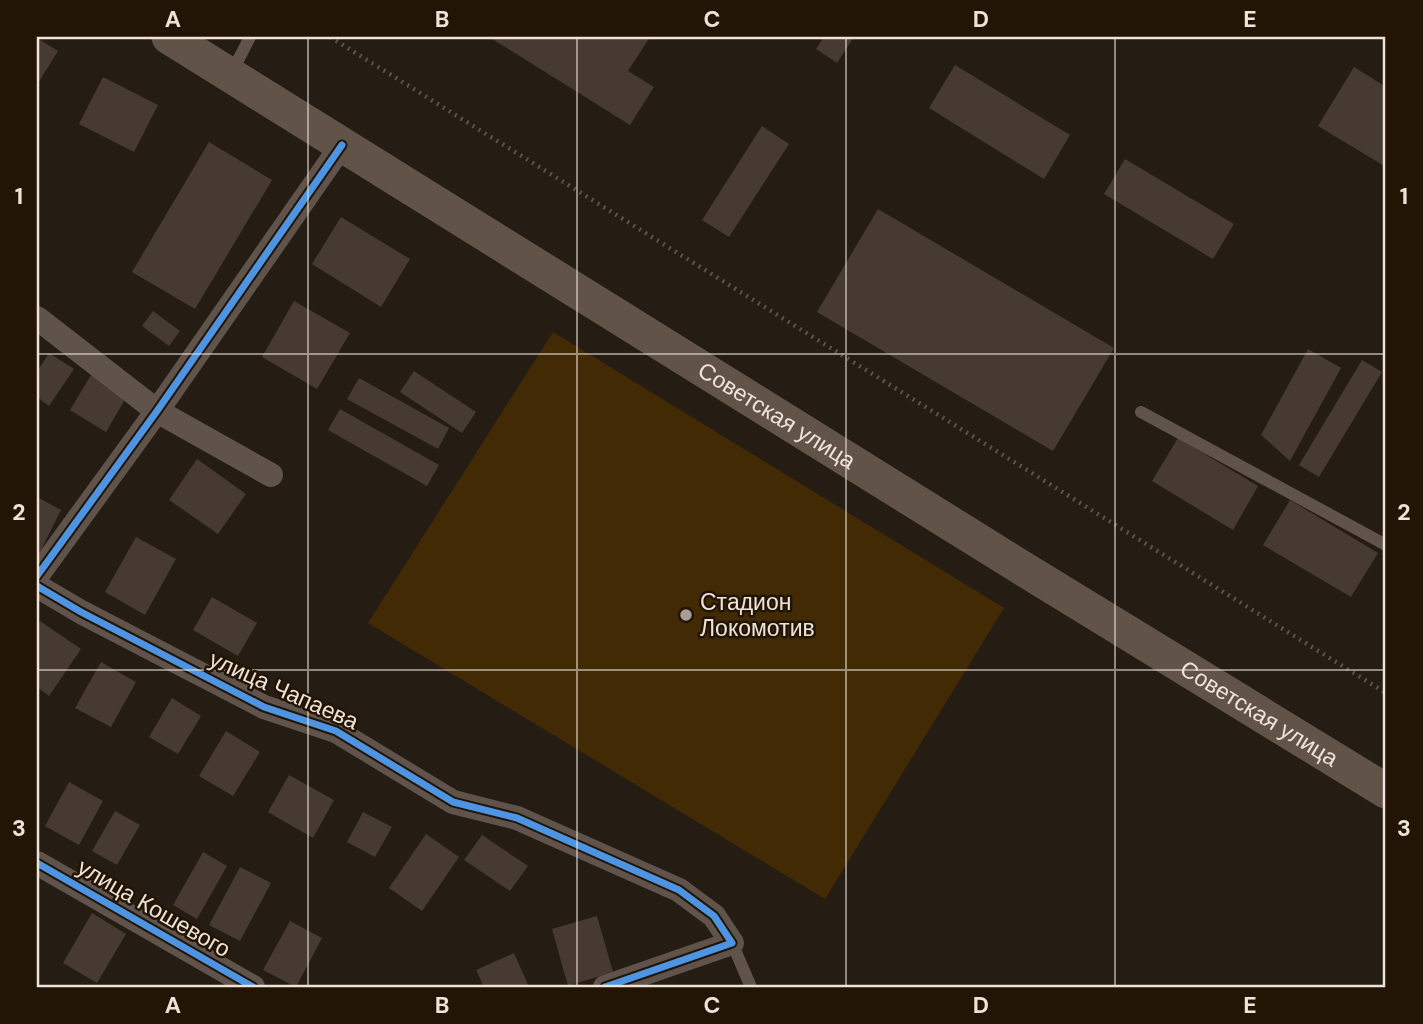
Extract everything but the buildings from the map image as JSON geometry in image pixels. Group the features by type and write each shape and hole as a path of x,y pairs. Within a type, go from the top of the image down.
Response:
{"main road":[{"name":"Советская улица","path":"169,37 1013,563 1386,791"}],"street":[{"path":"37,576 157,411 342,145"},
{"path":"37,318 157,411 271,475"},
{"name":"улица Чапаева","path":"37,586 81,612 264,707 336,731 453,802 517,817 679,890 714,916 732,943"},
{"name":"улица Кошевого","path":"37,863 253,987"},
{"path":"605,987 732,943"}],"lane":[{"path":"230,75 250,37"},
{"path":"1141,412 1386,545"},
{"path":"732,943 751,987"}],"path":[{"path":"330,37 1386,693"}],"shaded area":[{"name":"Стадион Локомотив","path":"553,332 1004,608 825,899 368,623"}],"cycle path":[{"path":"37,576 157,411 342,145"},
{"path":"37,586 81,612 264,707 336,731 453,802 517,818 679,890 714,916 732,943 605,987"},
{"path":"37,863 253,987"}],"place":[{"name":"Стадион Локомотив","path":"686,615"}]}
